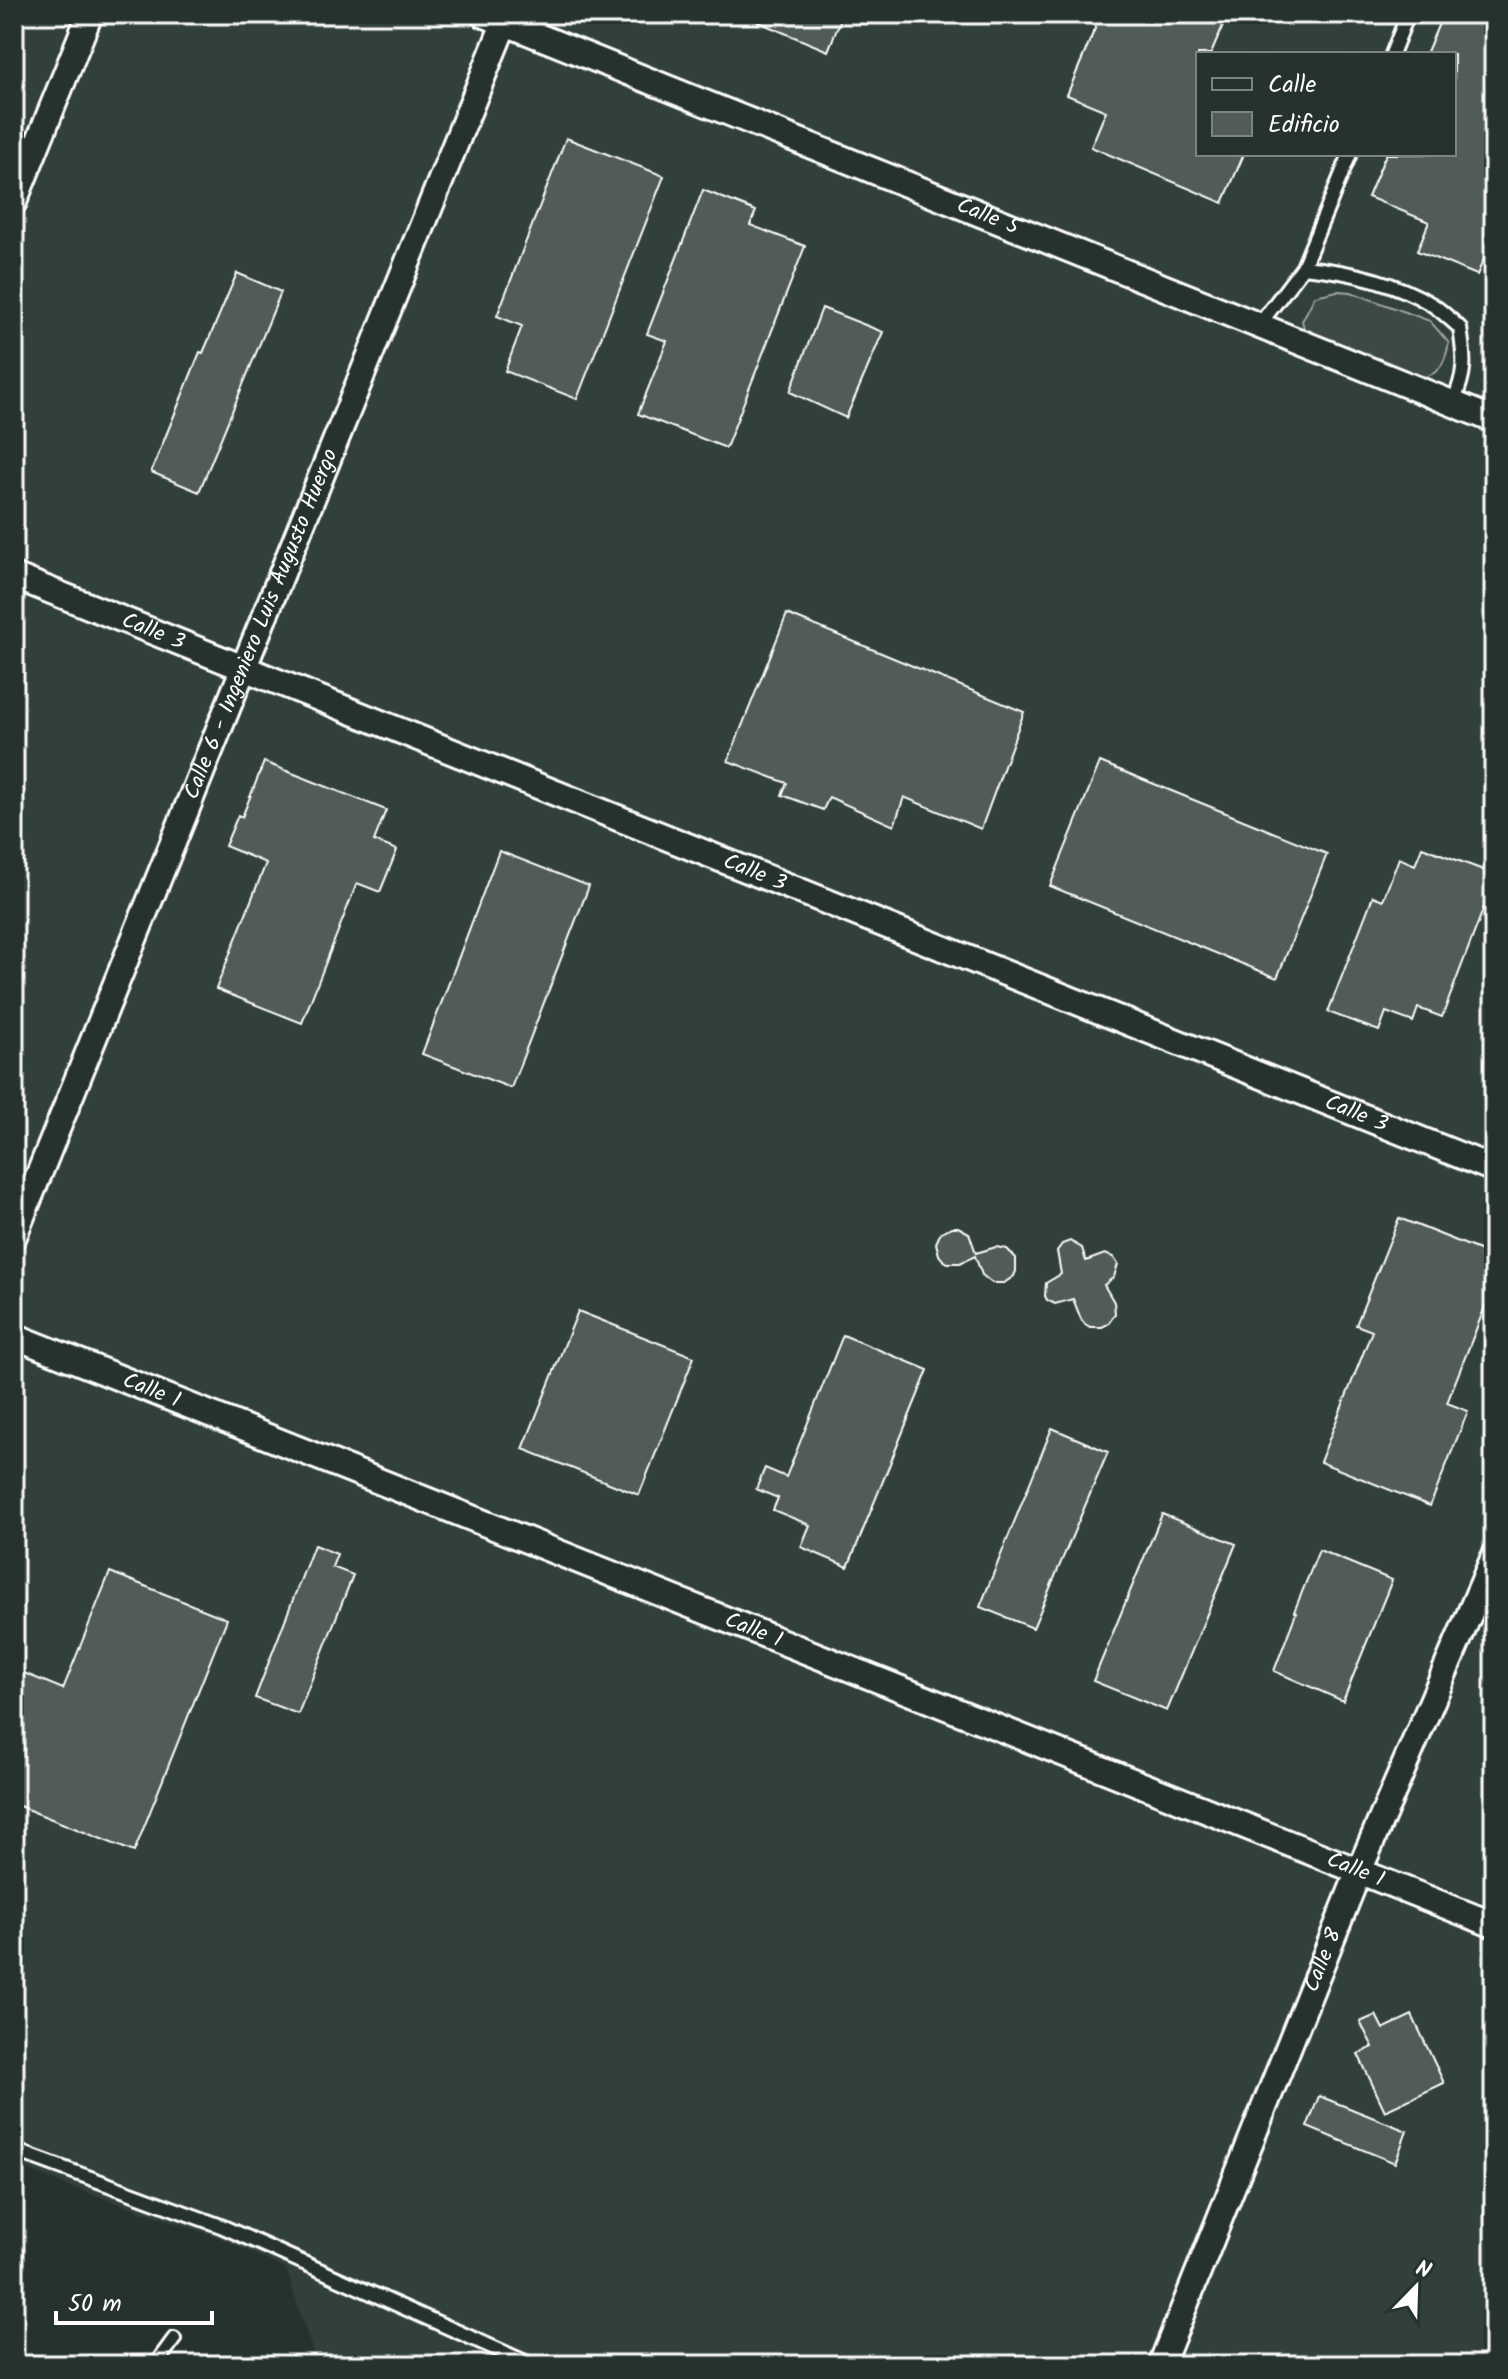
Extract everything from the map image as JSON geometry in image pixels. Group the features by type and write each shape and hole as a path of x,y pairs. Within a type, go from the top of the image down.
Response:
{"street":[{"path":"14,202 90,14"},
{"name":"Calle 5","path":"498,17 1494,420"},
{"name":"Calle 6 - Ingeniero Luis Augusto Huergo","path":"14,1236 244,668 498,17"},
{"name":"Calle 3","path":"14,576 1494,1169"},
{"name":"Calle 1","path":"14,1336 1494,1925"},
{"name":"Calle 8","path":"1161,2365 1359,1871 1494,1557"}],"lane":[{"path":"1393,52 1408,14"},
{"path":"1259,325 1303,267 1349,156"},
{"path":"1303,267 1341,271 1396,288 1432,304 1460,328 1465,358 1463,379 1453,403"},
{"path":"14,2150 221,2226 532,2365"},
{"path":"155,2365 174,2339"}],"shaded area":[{"path":"14,14 1494,14 1494,2365 317,2365 286,2269 223,2239 68,2186 14,2164"},
{"path":"1337,291 1351,292 1430,321 1449,343 1442,365 1433,374 1410,377 1305,331 1302,321 1315,296"}],"building":[{"path":"739,14 843,14 828,51"},
{"path":"1066,14 1228,14 1212,52 1196,52 1196,156 1243,156 1223,203 1091,147 1106,111 1067,95 1096,26"},
{"path":"1443,14 1494,14 1494,36 1488,50 1494,53 1494,247 1490,245 1477,275 1417,251 1429,222 1368,197 1385,156 1456,156 1456,52 1427,52"},
{"path":"566,138 664,176 577,399 505,371 522,326 497,316"},
{"path":"703,190 756,211 750,225 805,246 726,448 638,414 667,341 647,334"},
{"path":"237,273 281,292 199,492 151,472 200,352 203,353"},
{"path":"822,308 883,332 846,418 790,392"},
{"path":"787,614 1024,712 981,829 904,797 894,826 829,797 823,810 782,795 787,783 728,761"},
{"path":"264,762 386,810 374,841 397,850 380,892 357,883 302,1023 216,989 266,863 225,846 238,815 242,817"},
{"path":"1100,762 1327,854 1277,978 1050,886"},
{"path":"1422,847 1494,874 1442,1017 1418,1008 1413,1022 1386,1012 1379,1031 1328,1012 1373,896 1383,900 1399,858 1415,865"},
{"path":"499,851 589,886 511,1088 422,1054"},
{"path":"1399,1218 1494,1256 1494,1284 1447,1403 1468,1411 1430,1506 1320,1462 1372,1331 1356,1325"},
{"path":"952,1227 969,1233 976,1253 996,1247 1007,1249 1016,1258 1014,1276 1004,1283 992,1283 982,1275 975,1256 960,1263 943,1260 936,1243 941,1232"},
{"path":"1070,1241 1082,1248 1086,1261 1105,1254 1113,1257 1118,1264 1114,1277 1104,1285 1114,1302 1115,1314 1102,1327 1085,1324 1073,1299 1055,1304 1045,1296 1046,1283 1061,1274 1057,1251 1062,1244"},
{"path":"578,1311 694,1357 639,1495 523,1449"},
{"path":"843,1335 928,1370 848,1567 801,1547 810,1525 773,1510 778,1498 756,1489 765,1468 786,1477"},
{"path":"1052,1428 1108,1452 1033,1628 980,1607"},
{"path":"1162,1514 1236,1544 1167,1711 1093,1681"},
{"path":"314,1545 337,1554 332,1567 353,1575 298,1714 255,1698"},
{"path":"1319,1550 1392,1580 1343,1701 1274,1671"},
{"path":"110,1572 227,1619 134,1852 14,1804 14,1669 63,1689"},
{"path":"1376,2015 1383,2029 1412,2015 1444,2083 1385,2111 1358,2054 1373,2047 1360,2022"},
{"path":"1319,2096 1407,2131 1395,2163 1307,2127"}]}
